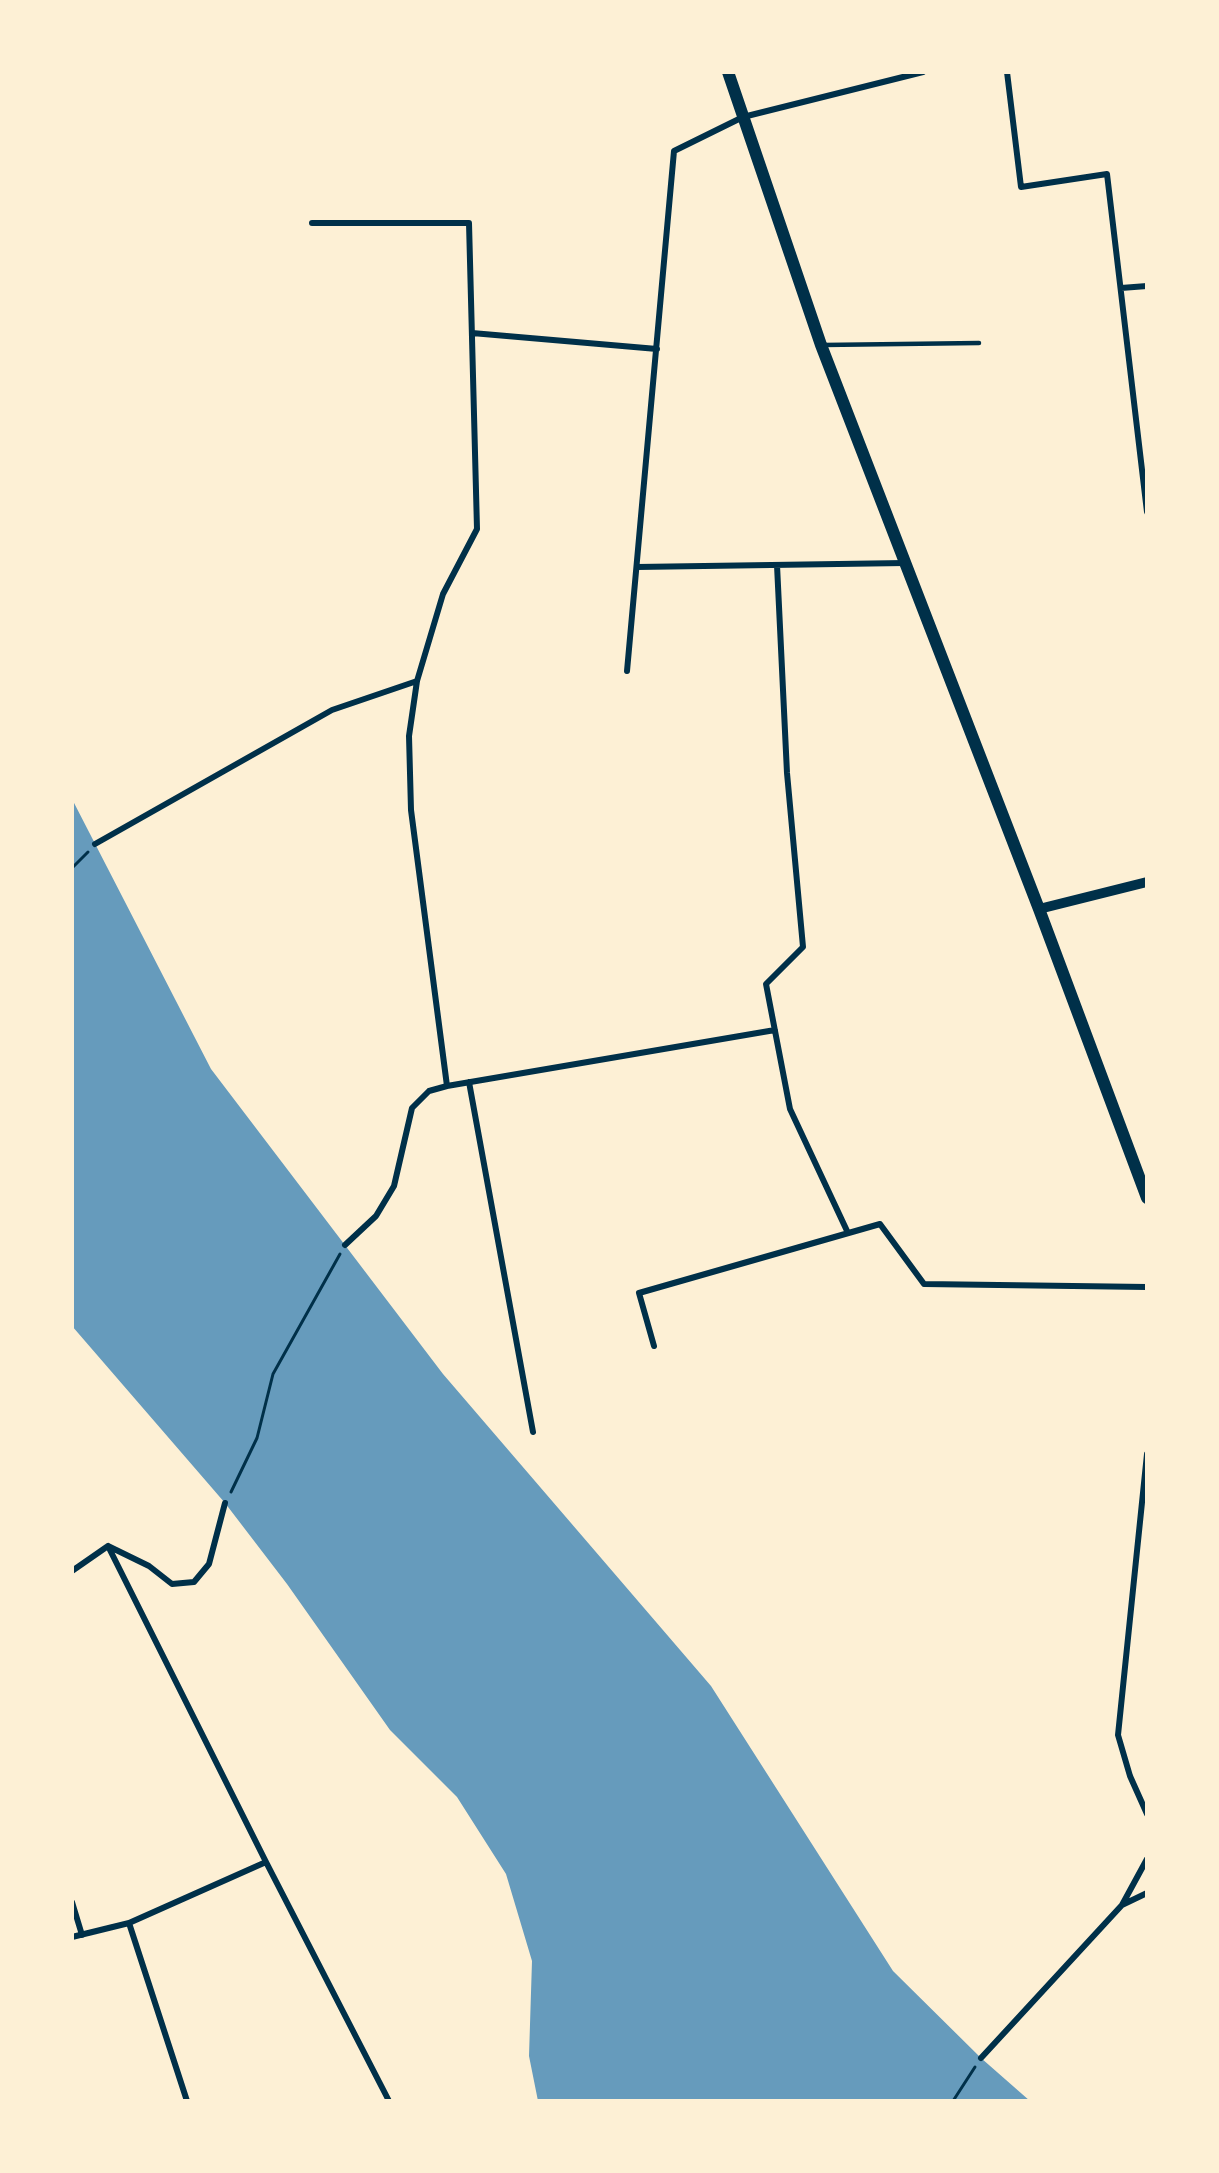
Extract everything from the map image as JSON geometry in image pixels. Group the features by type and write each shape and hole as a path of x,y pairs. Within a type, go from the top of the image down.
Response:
{"main road":[{"path":"728,72 821,345 1039,909 1147,1198"}],"street":[{"path":"627,671 674,151 743,117 923,72"},
{"path":"1007,72 1022,187 1107,174 1147,512"},
{"path":"312,223 469,223 477,529 443,594 417,681 409,736 411,810 447,1086"},
{"path":"1121,288 1147,286"},
{"path":"472,333 657,349"},
{"path":"637,567 905,563"},
{"path":"777,565 787,773 803,947 766,984 790,1109 848,1233"},
{"path":"95,844 332,710 417,681"},
{"path":"1039,909 1147,882"},
{"path":"345,1245 376,1216 394,1186 412,1108 429,1091 469,1082 775,1030"},
{"path":"469,1082 533,1432"},
{"path":"654,1346 639,1293 880,1224 924,1284 1147,1287"},
{"path":"1147,1454 1118,1735 1130,1776 1147,1814"},
{"path":"108,1545 149,1566 172,1584 194,1582 209,1564 225,1503"},
{"path":"72,1571 108,1545"},
{"path":"108,1545 266,1862 389,2101"},
{"path":"981,2058 1122,1905 1147,1859"},
{"path":"72,1937 129,1923 266,1862"},
{"path":"1122,1905 1147,1893"},
{"path":"72,1902 82,1935"},
{"path":"129,1923 187,2101"}],"lane":[{"path":"821,345 979,343"}],"path":[{"path":"72,868 95,844"},
{"path":"225,1503 257,1438 273,1374 345,1245"},
{"path":"953,2101 981,2058"}],"water":[{"path":"72,799 211,1069 443,1374 711,1686 893,1971 981,2058 1030,2101 538,2101 529,2056 532,1961 506,1874 457,1797 390,1730 287,1584 225,1503 72,1326"}]}
